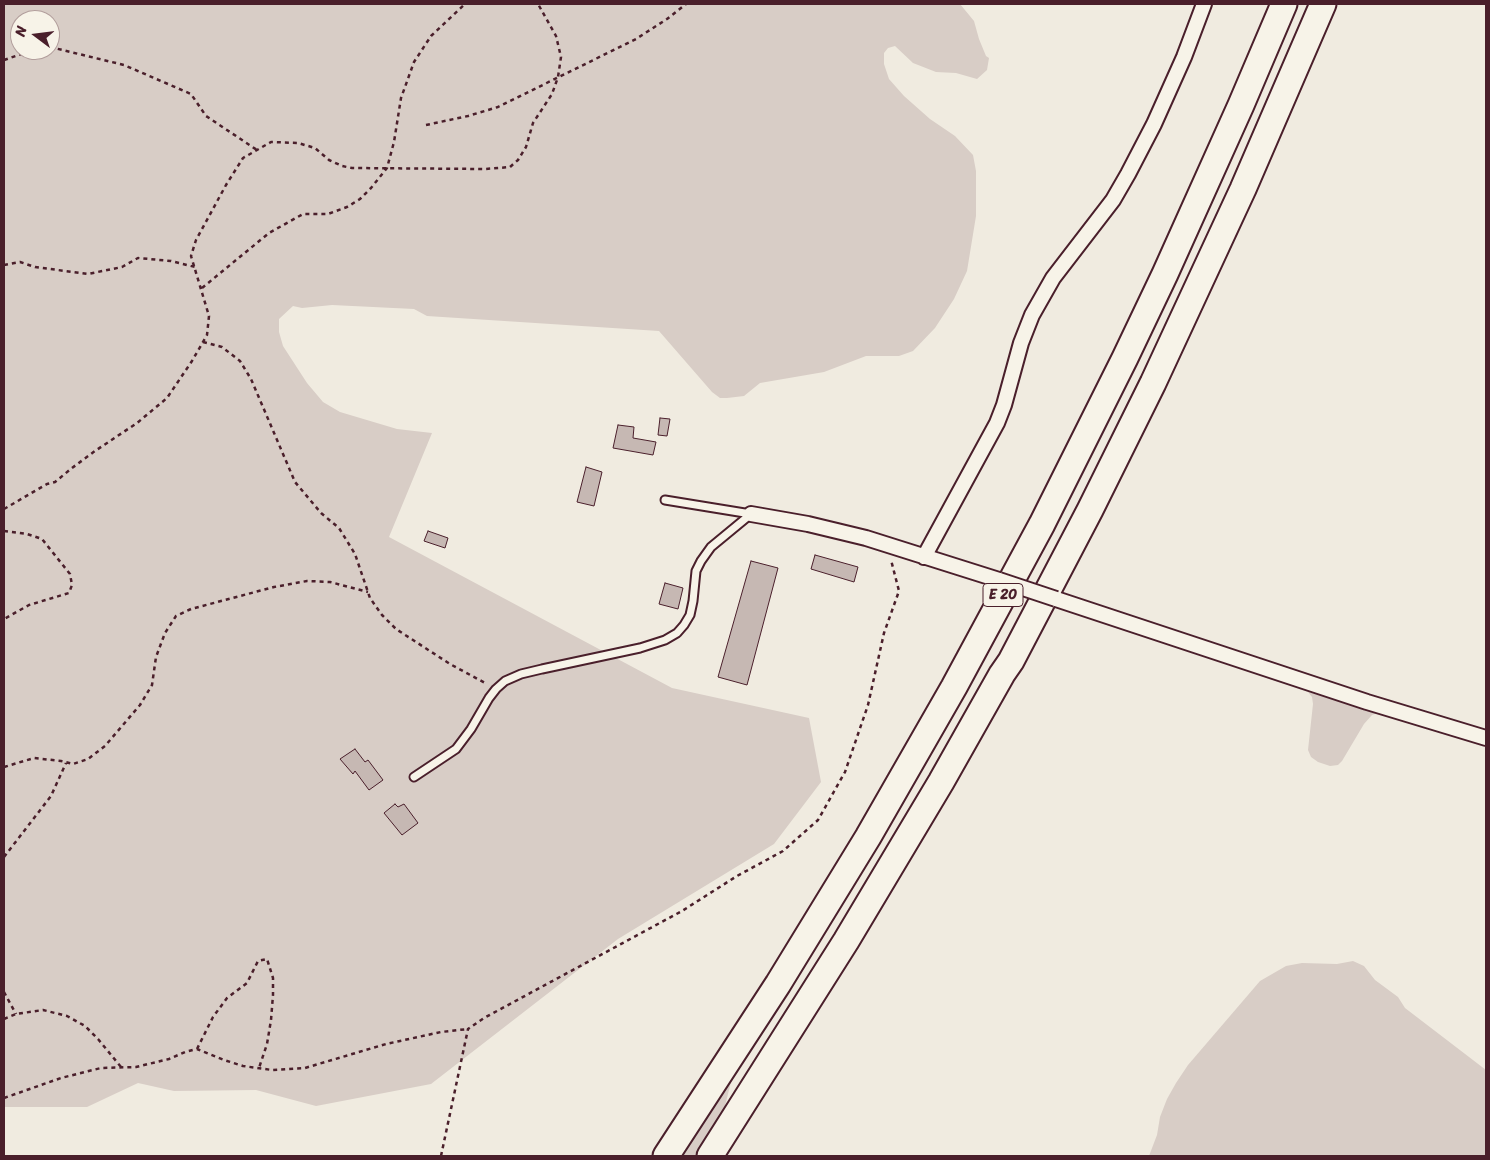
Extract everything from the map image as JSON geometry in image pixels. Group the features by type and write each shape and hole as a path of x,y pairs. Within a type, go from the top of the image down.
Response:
{"highway":[{"name":"E 20","path":"666,1156 783,976 863,845 954,687 1042,524 1117,375 1165,274 1284,4"},
{"name":"E 20","path":"710,1156 846,941 1015,652 1090,510 1153,383 1244,189 1323,4"}],"street":[{"path":"924,556 998,423 1021,343 1032,315 1053,278 1112,200 1128,174 1154,124 1184,57 1204,4"},
{"path":"751,514 808,524 879,542 1367,702 1486,738"}],"lane":[{"path":"665,500 751,514"},
{"path":"414,777 456,749 468,734 496,689 505,681 521,674 640,648 665,640 677,633 690,615 696,571 701,561 711,547 751,514"}],"path":[{"path":"202,288 269,233 304,214 328,214 347,207 360,199 371,188 387,168 396,134 401,98 414,62 431,36 465,4"},
{"path":"4,509 47,484 55,482 137,423 167,398 207,335 209,316 191,256 196,240 243,158 271,142 298,143 315,148 330,160 342,166 352,168 485,169 510,167 518,160 526,148 532,122 552,94 558,77 561,57 556,36 538,4"},
{"path":"426,125 498,107 636,39 686,4"},
{"path":"60,49 124,65 191,94 206,116 257,150"},
{"path":"4,265 20,262 36,267 88,274 122,267 138,258 171,261 195,267"},
{"path":"203,342 222,347 240,361 251,379 295,482 321,513 339,528 355,554 370,598 382,615 396,629 450,664 496,689"},
{"path":"4,531 42,538 70,574 72,585 70,593 29,605 4,619"},
{"path":"4,1098 61,1078 101,1068 136,1067 169,1059 184,1052 197,1050 224,1060 259,1068 272,1070 305,1068 386,1044 441,1032 468,1029 484,1018 682,911 737,876 782,851 818,820 845,772 868,705 884,634 899,591 893,562 879,542"},
{"path":"4,767 34,758 73,764 88,759 105,746 140,705 152,685 156,657 165,633 176,616 191,609 274,587 307,581 330,582 368,592"},
{"path":"4,857 51,796 66,763"},
{"path":"197,1050 213,1017 227,998 247,983 258,961 267,959 273,978 272,1020 259,1068"},
{"path":"4,992 16,1014"},
{"path":"4,1019 16,1014 44,1010 67,1016 85,1026 121,1067"},
{"path":"441,1156 468,1029"}],"shaded area":[{"path":"4,4 960,4 974,21 979,39 986,56 989,58 987,70 977,79 956,73 936,72 913,63 895,46 888,48 884,53 884,64 889,79 904,96 930,119 955,136 973,155 976,171 976,216 967,271 954,299 935,328 913,351 899,356 866,356 824,372 760,383 744,396 720,398 712,392 659,331 427,316 414,309 332,305 302,308 293,306 279,319 279,332 283,346 307,383 323,402 340,412 397,429 432,433 389,537 672,688 809,718 821,782 774,844 618,939 431,1084 316,1106 256,1090 174,1091 138,1083 87,1107 4,1107"},
{"path":"1308,692 1380,712 1372,715 1364,724 1338,765 1330,766 1318,762 1311,757 1308,750 1313,704 1312,697"},
{"path":"1353,961 1364,966 1375,980 1398,997 1405,1008 1486,1070 1486,1156 1149,1156 1157,1135 1160,1117 1176,1083 1188,1065 1260,981 1286,966 1302,963 1337,964"},
{"path":"734,1070 721,1122 698,1156 678,1156"}],"building":[{"path":"660,418 670,419 667,436 658,435"},
{"path":"618,425 634,427 633,438 656,442 653,455 613,448"},
{"path":"586,467 602,472 594,506 577,502"},
{"path":"428,531 448,538 445,548 424,541"},
{"path":"815,555 858,567 854,582 811,569"},
{"path":"751,561 778,568 747,685 718,677"},
{"path":"665,583 683,588 678,609 659,604"},
{"path":"355,749 365,762 368,760 383,780 369,790 355,771 353,774 340,759"},
{"path":"395,804 398,807 404,804 418,823 402,835 384,813"}]}
